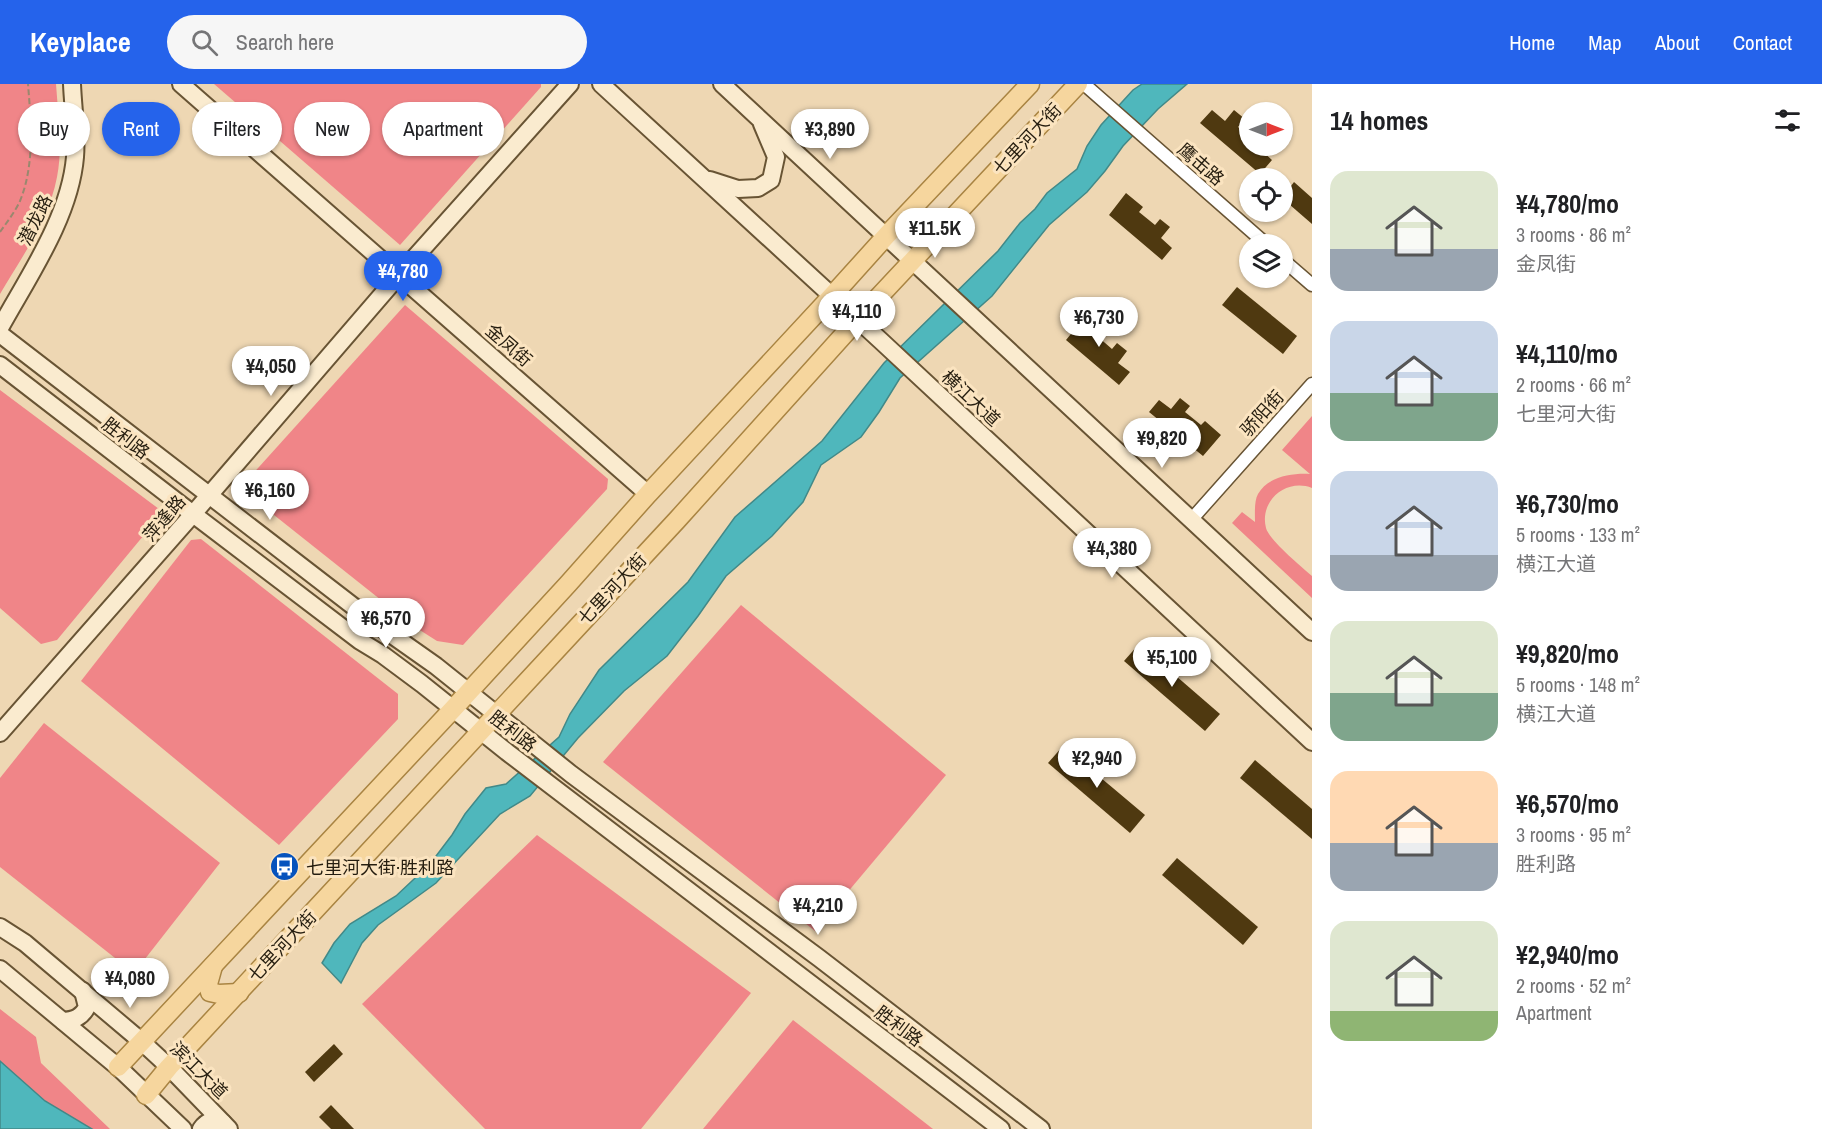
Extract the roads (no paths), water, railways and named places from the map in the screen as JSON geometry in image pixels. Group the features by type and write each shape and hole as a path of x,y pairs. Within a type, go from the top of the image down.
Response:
{"main road":[{"name":"七里河大街","path":"118,1067 453,709 887,235 1030,84"},
{"name":"七里河大街","path":"146,1095 169,1067 677,520 858,319 1078,84"},
{"path":"213,966 208,984 210,992 239,993"}],"street":[{"name":"潜龙路","path":"0,328 67,201 75,157 72,84"},
{"name":"金凤街","path":"181,84 648,494"},
{"name":"萍逢路","path":"0,733 209,496 399,275 570,84"},
{"name":"横江大道","path":"601,84 880,339 1312,742"},
{"path":"722,84 1312,632"},
{"name":"鹰击路","path":"1084,84 1255,234"},
{"path":"703,177 738,189 758,188 771,180 776,157 760,119"},
{"path":"1293,269 1312,285"},
{"name":"胜利路","path":"0,334 375,623 436,666 571,774 819,958 1041,1129"},
{"name":"胜利路","path":"0,365 1002,1129"},
{"name":"骄阳街","path":"1191,520 1312,384"},
{"path":"75,423 74,407 90,403"},
{"path":"360,641 369,641 373,638 375,623"},
{"name":"滨江大道","path":"0,927 25,943 141,1041 226,1126"},
{"path":"0,969 118,1067 183,1129"},
{"path":"63,1021 74,1020 82,1015 87,1007 83,991"},
{"path":"201,1129 204,1124 213,1120 226,1126"}],"water":[{"path":"1142,84 1187,84 1158,109 1123,146 1087,192 1049,225 992,296 900,378 861,437 821,465 803,502 772,536 726,576 667,656 624,691 578,738 530,796 500,814 436,883 378,925 362,943 341,983 322,963 334,943 350,924 396,896 430,864 486,788 506,784 559,737 570,714 599,670 688,582 735,517 822,441 884,363 998,251 1047,193 1077,169 1087,146 1101,125 1133,90"},
{"path":"0,1061 45,1101 92,1129 0,1129"}],"place":[{"name":"七里河大街·胜利路","path":"285,867"}]}
